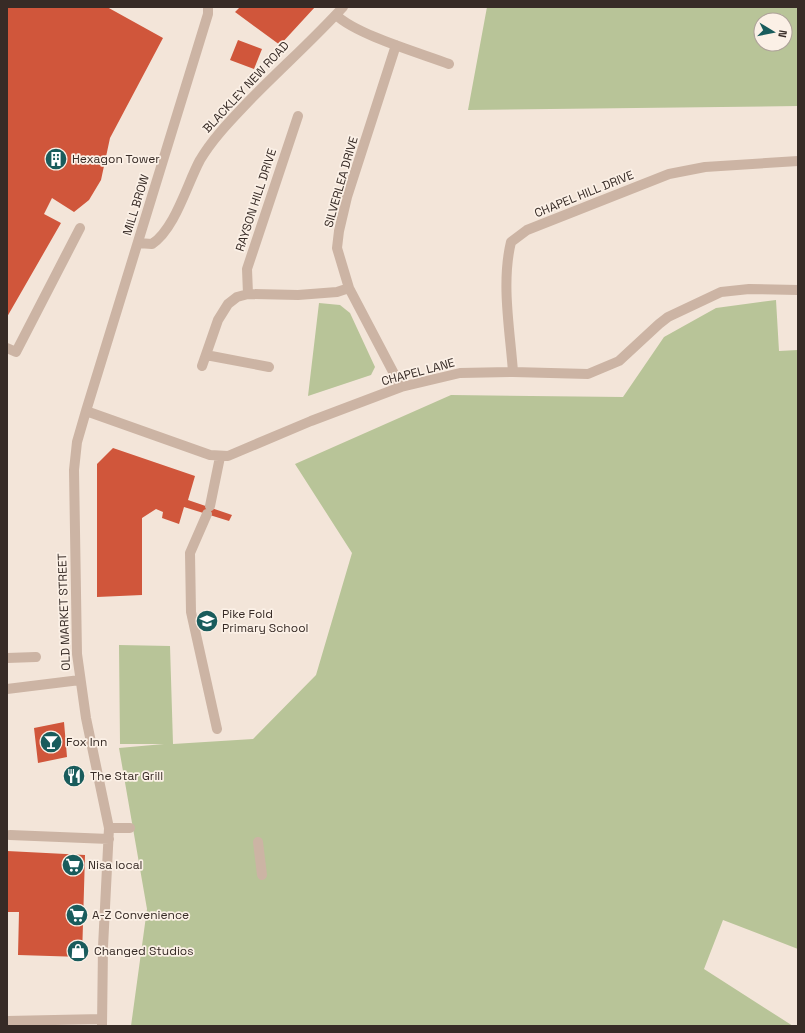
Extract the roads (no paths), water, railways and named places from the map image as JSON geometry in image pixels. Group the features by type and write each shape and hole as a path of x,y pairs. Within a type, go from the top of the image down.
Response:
{"street":[{"name":"MILL BROW","path":"86,411 208,14 208,7"},
{"name":"BLACKLEY NEW ROAD","path":"138,243 152,244 162,236 177,212 200,161 212,142 289,60 340,11"},
{"path":"340,11 344,22 449,64"},
{"name":"SILVERLEA DRIVE","path":"396,44 347,198 339,231 337,248 349,288 401,387"},
{"name":"RAYSON HILL DRIVE","path":"248,294 247,269 298,116"},
{"name":"CHAPEL HILL DRIVE","path":"512,372 507,287 507,259 511,242 527,230 669,174 705,167 798,161"},
{"path":"7,348 16,352 80,228"},
{"path":"202,366 222,312 237,297 248,294 298,295 337,292 349,288"},
{"name":"CHAPEL LANE","path":"220,457 228,456 311,421 401,387 460,373 512,372 588,374 619,361 659,324 668,318 721,292 749,289 798,290"},
{"path":"206,355 269,367"},
{"path":"86,411 210,455 220,457 208,510 190,553 191,612 217,730"},
{"name":"OLD MARKET STREET","path":"86,411 77,442 74,470 75,607 77,654 80,680 110,839 103,947 102,1023"},
{"path":"7,658 36,657"},
{"path":"7,689 80,680"},
{"path":"109,828 130,828"},
{"path":"10,835 110,839"},
{"path":"258,842 262,875"},
{"path":"7,1022 102,1023"}],"place":[{"name":"Hexagon Tower","path":"56,159"},
{"name":"Pike Fold Primary School","path":"207,621"},
{"name":"Fox Inn","path":"51,742"},
{"name":"The Star Grill","path":"74,776"},
{"name":"Nisa local","path":"73,865"},
{"name":"A-Z Convenience","path":"77,915"},
{"name":"Changed Studios","path":"78,951"}]}
